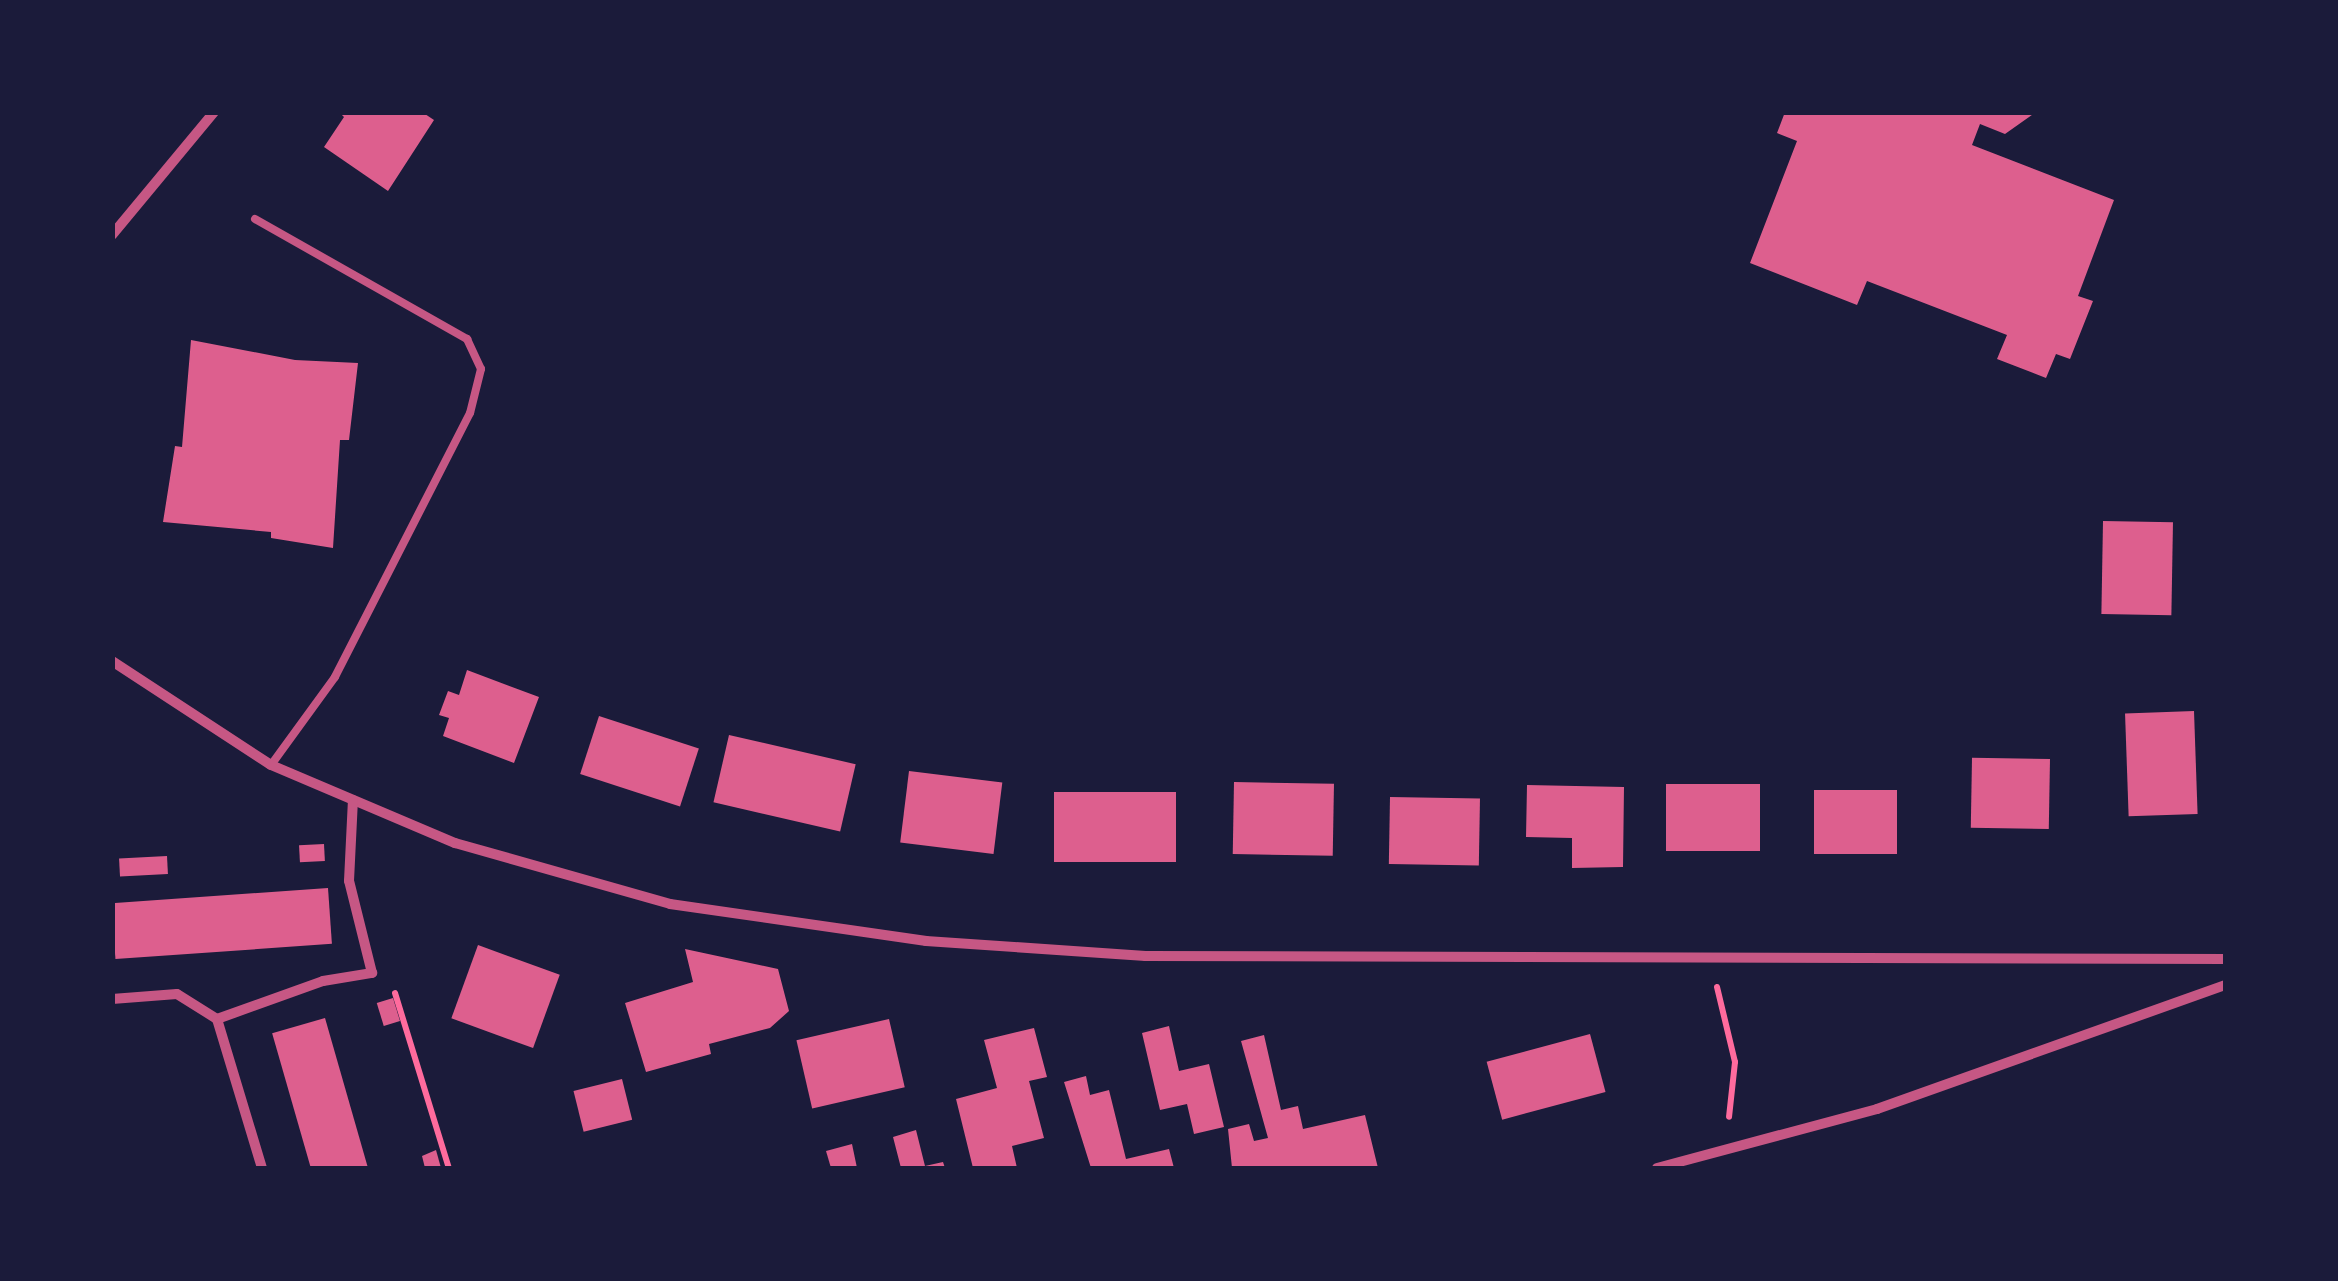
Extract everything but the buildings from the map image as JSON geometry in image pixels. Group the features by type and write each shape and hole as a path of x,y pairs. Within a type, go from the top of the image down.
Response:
{"street":[{"path":"112,234 214,112"},
{"path":"112,662 272,766 455,843 670,904 926,941 1145,956 2226,959"},
{"path":"217,1019 323,981 372,973 349,881 353,800"},
{"path":"1657,1168 1877,1108 2226,985"},
{"path":"112,999 177,994 217,1019 262,1168"}],"lane":[{"path":"256,219 467,339 480,369 470,413 335,677 272,766"}],"path":[{"path":"1708,957 1735,1062 1729,1116 1748,1146"},
{"path":"372,973 399,996 449,1168"}]}
